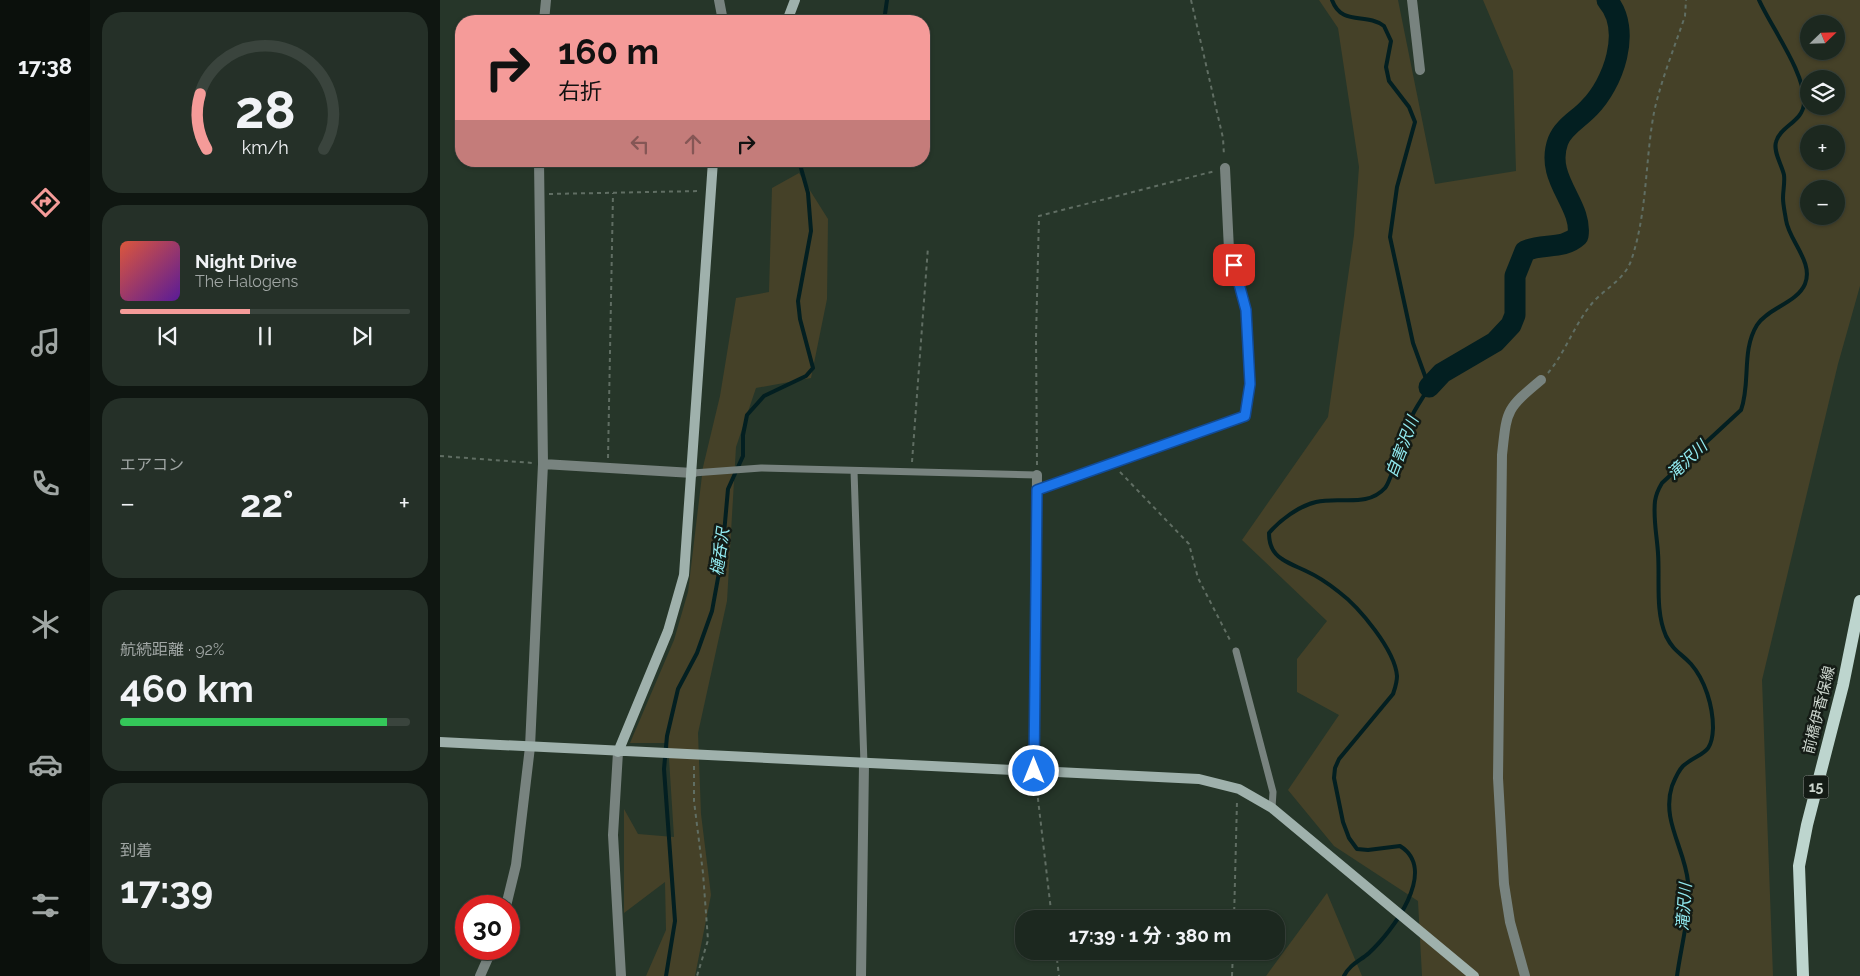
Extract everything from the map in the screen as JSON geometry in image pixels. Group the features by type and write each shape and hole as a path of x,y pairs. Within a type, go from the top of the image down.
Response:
{"main road":[{"name":"前橋伊香保線","path":"1803,976 1799,866 1806,825 1843,686 1860,601"}],"street":[{"path":"545,15 546,0"},
{"path":"719,0 722,15"},
{"path":"789,15 795,0"},
{"path":"1412,0 1420,70"},
{"path":"509,895 516,865 530,746 542,464 539,167"},
{"path":"621,976 613,835 618,752 677,604 687,550 712,167"},
{"path":"1037,490 1245,416 1250,384 1246,310 1230,250 1225,168"},
{"path":"1525,976 1510,922 1504,884 1498,778 1502,455 1507,415 1512,406 1541,380"},
{"path":"542,464 693,473"},
{"path":"1034,771 1037,475"},
{"path":"440,742 1199,779 1238,790 1272,808 1474,976"},
{"path":"861,976 864,764"},
{"path":"480,976 487,960"}],"lane":[{"path":"693,473 761,468 1037,475"},
{"path":"854,471 864,764"},
{"path":"1236,651 1273,792 1272,808"}],"path":[{"path":"1037,475 1036,338 1040,216 1225,168 1223,138 1191,0"},
{"path":"1541,380 1556,363 1581,316 1597,298 1617,282 1630,263 1646,193 1653,117 1685,16 1686,0"},
{"path":"540,194 710,190"},
{"path":"608,468 613,193"},
{"path":"911,472 928,247"},
{"path":"440,456 542,464"},
{"path":"1111,464 1189,544 1198,578 1236,651"},
{"path":"694,755 694,801 703,873 708,940 697,976"},
{"path":"1034,771 1051,910"},
{"path":"1234,910 1238,790"},
{"path":"1057,960 1059,976"},
{"path":"1232,976 1233,960"}],"shaded area":[{"path":"1319,0 1398,0 1435,184 1516,171 1513,71 1483,0 1860,0 1860,286 1838,364 1762,680 1773,976 1422,976 1418,901 1334,846 1288,790 1339,715 1297,692 1297,659 1327,621 1242,540 1328,417 1354,235 1359,167 1338,28"},
{"path":"799,173 828,219 827,299 811,378 756,388 736,447 727,601 698,733 701,814 711,895 695,976 646,976 666,930 665,882 624,913 624,809 638,834 674,837 668,743 630,743 674,640 688,592 703,467 720,396 736,298 769,292 772,188"},
{"path":"1327,893 1362,976 1266,976 1278,960 1285,960 1285,950"}],"waterway":[{"name":"樋呑沢","path":"885,15 887,0"},
{"name":"自害沢川","path":"1332,0 1336,8 1342,13 1377,22 1384,26 1391,41 1386,67 1389,81 1409,107 1415,122 1397,187 1390,237 1413,343 1429,387 1410,420 1385,488 1378,494 1362,500 1325,500 1310,504 1290,514 1269,533 1272,548 1279,557 1323,580 1347,599 1366,618 1390,654 1397,676 1393,694 1339,759 1335,768 1334,778 1343,822 1349,838 1357,849 1368,850 1400,846 1411,857 1415,870 1413,885 1408,901 1389,931 1369,953 1349,968 1344,976"},
{"name":"自害沢川","path":"1429,387 1442,373 1495,342 1511,325 1515,315 1515,276 1525,251 1538,247 1559,245 1578,236 1578,224 1575,213 1559,179 1555,155 1560,136 1598,98 1612,71 1617,56 1619,26 1615,12 1607,0"},
{"name":"滝沢川","path":"1677,976 1689,893 1686,870 1671,823 1669,799 1672,786 1681,768 1708,749 1712,737 1713,720 1710,702 1704,685 1696,670 1672,646 1666,636 1660,616 1658,553 1654,514 1655,498 1662,483 1741,410 1744,400 1749,345 1752,335 1762,319 1801,291 1807,276 1804,260 1786,220 1783,201 1784,175 1775,146 1782,132 1800,115 1804,103 1803,91 1794,65 1759,0"},
{"name":"樋呑沢","path":"666,976 675,921 664,769 667,736 678,689 697,653 712,611 722,556 728,489 743,456 743,435 747,415 764,396 806,376 813,368 800,319 798,301 811,231 808,193 801,167"}],"route":[{"path":"1034,771 1037,490 1245,416 1250,384 1246,310 1234,265"}]}
